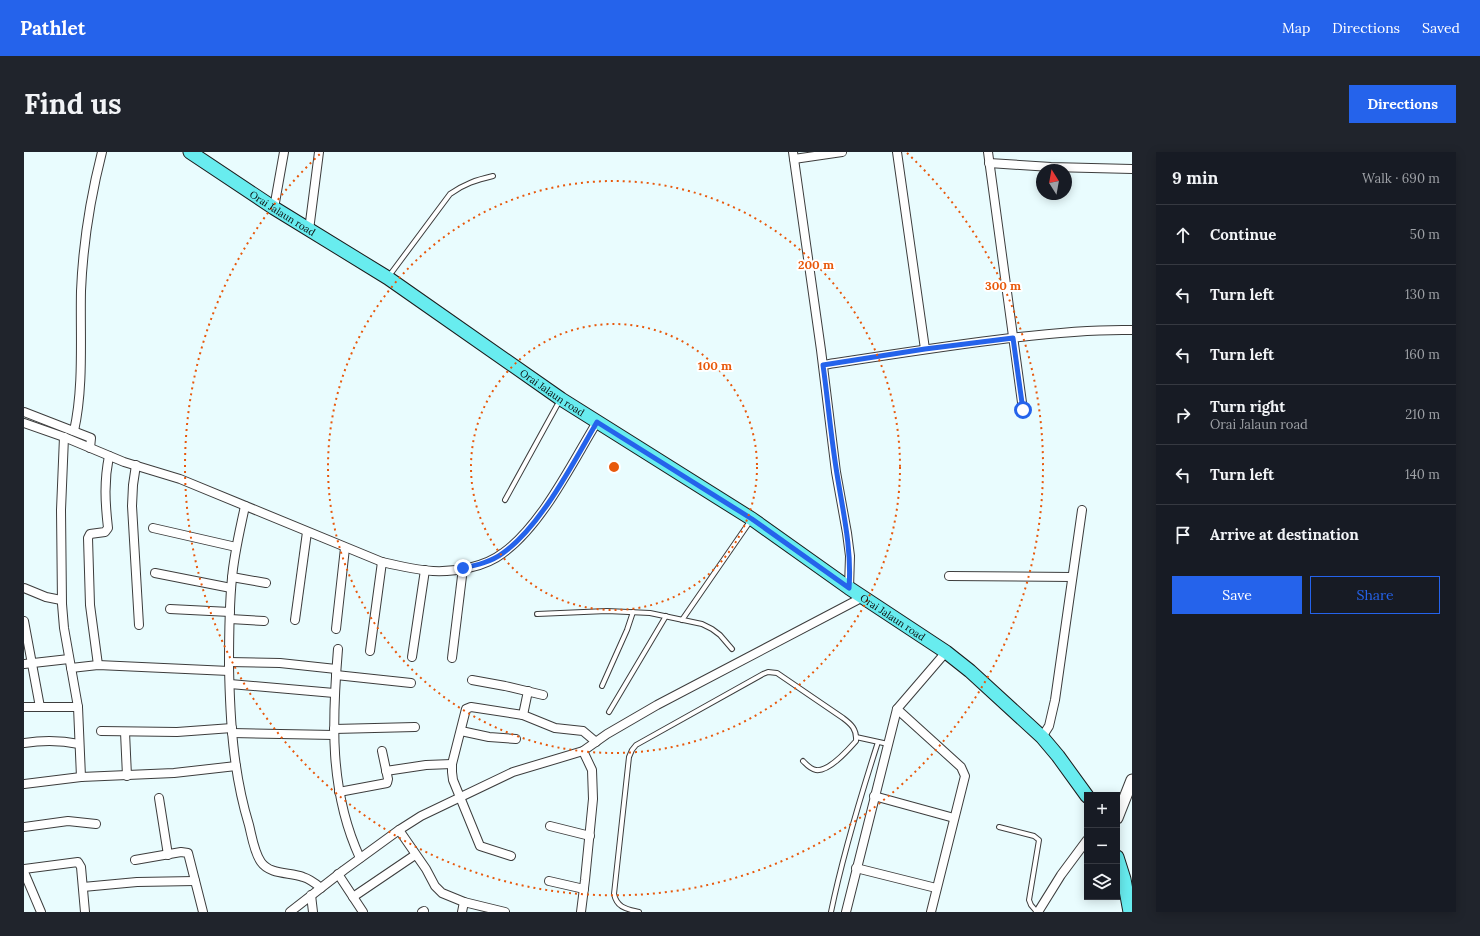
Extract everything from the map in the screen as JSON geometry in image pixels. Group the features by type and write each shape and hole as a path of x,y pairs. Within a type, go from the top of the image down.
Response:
{"main road":[{"name":"Orai Jalaun road","path":"190,152 274,208 388,278 561,399 752,519 849,588 946,652 970,671 1042,737 1084,792"},
{"path":"1119,864 1124,879 1130,912"}],"street":[{"path":"74,431 79,399 84,248 87,219 102,152"},
{"path":"274,208 284,152"},
{"path":"309,230 319,152"},
{"path":"842,152 793,156 823,365 836,472 850,556 849,588"},
{"path":"897,152 925,349"},
{"path":"988,152 1023,410"},
{"path":"989,163 1051,167 1132,169"},
{"path":"823,365 925,349 1013,338 1077,331 1132,330"},
{"path":"24,412 74,431 109,456 180,479 345,548 382,562 414,569 434,571 463,568 484,563 502,554 516,542 533,523 555,492 597,422"},
{"path":"24,423 64,437 91,444"},
{"path":"64,437 61,510 62,600 64,628 78,707 81,777"},
{"path":"98,665 90,605 88,538 90,534 105,532 108,528 105,488 109,456"},
{"path":"136,465 132,485 132,525 139,625"},
{"path":"245,506 236,547 231,588 230,615 229,662 232,731 236,766 247,818 260,861 266,868 302,876 315,882 321,888"},
{"path":"1042,737 1050,726 1055,700 1082,510"},
{"path":"153,528 236,547"},
{"path":"295,620 307,532"},
{"path":"336,629 345,548"},
{"path":"370,650 382,562"},
{"path":"452,658 463,568"},
{"path":"412,657 426,570"},
{"path":"155,573 231,588"},
{"path":"949,576 1072,577"},
{"path":"232,577 266,583"},
{"path":"24,588 46,597 62,600"},
{"path":"290,912 338,874 421,816 513,772 583,751 664,702 863,597"},
{"path":"170,609 230,615 264,622"},
{"path":"24,621 28,663 40,707"},
{"path":"338,649 334,693 336,774 347,827 360,858"},
{"path":"846,912 874,796 898,709 946,652"},
{"path":"28,663 69,659"},
{"path":"229,662 280,663 411,683"},
{"path":"71,668 98,665 230,672"},
{"path":"472,680 543,695"},
{"path":"230,684 334,693"},
{"path":"523,715 528,691"},
{"path":"24,707 78,707"},
{"path":"511,856 480,846 453,780 452,764 465,712 468,707 523,715 555,728 583,731 596,742"},
{"path":"898,709 961,767 965,776 931,912"},
{"path":"101,731 334,732 415,727"},
{"path":"461,731 489,737 516,739"},
{"path":"125,732 128,776"},
{"path":"24,743 48,740 79,744"},
{"path":"339,792 385,784 388,781 382,751"},
{"path":"580,912 590,836 593,780 592,770 583,751"},
{"path":"386,771 426,765 452,764"},
{"path":"24,784 81,777 174,773 236,766"},
{"path":"1122,794 1132,780"},
{"path":"874,796 954,818"},
{"path":"160,798 168,855"},
{"path":"24,827 68,821 96,824"},
{"path":"550,826 590,836"},
{"path":"399,830 426,869 438,890 464,902 505,912"},
{"path":"1037,912 1061,875 1084,844"},
{"path":"135,860 185,852 188,853 202,912"},
{"path":"353,897 415,855"},
{"path":"24,869 78,862 81,867 85,912"},
{"path":"856,868 936,888"},
{"path":"24,872 28,892 41,912"},
{"path":"338,874 363,912"},
{"path":"83,886 137,882 195,881"},
{"path":"549,882 584,888"},
{"path":"311,895 313,912"},
{"path":"1045,900 1046,912"},
{"path":"462,912 464,902"}],"lane":[{"path":"388,278 450,194 463,185 493,176"},
{"path":"505,500 561,399"},
{"path":"682,620 752,519"},
{"path":"537,614 607,611 650,613 702,624 720,635 732,649"},
{"path":"602,686 627,630 633,612"},
{"path":"609,712 666,616"},
{"path":"639,912 619,905 615,901 614,894 629,757 636,745 768,672 777,673 843,718 852,725 855,730 856,741 832,765 823,770 817,770 811,769 803,761"},
{"path":"856,736 888,744"},
{"path":"831,912 847,842 878,742"},
{"path":"999,827 1034,836 1039,840 1029,900 1037,912"}],"route":[{"path":"463,568 484,563 502,554 516,542 533,523 555,492 597,422 752,519 849,588 850,556 836,472 823,365 925,349 1013,338 1023,410"}]}
